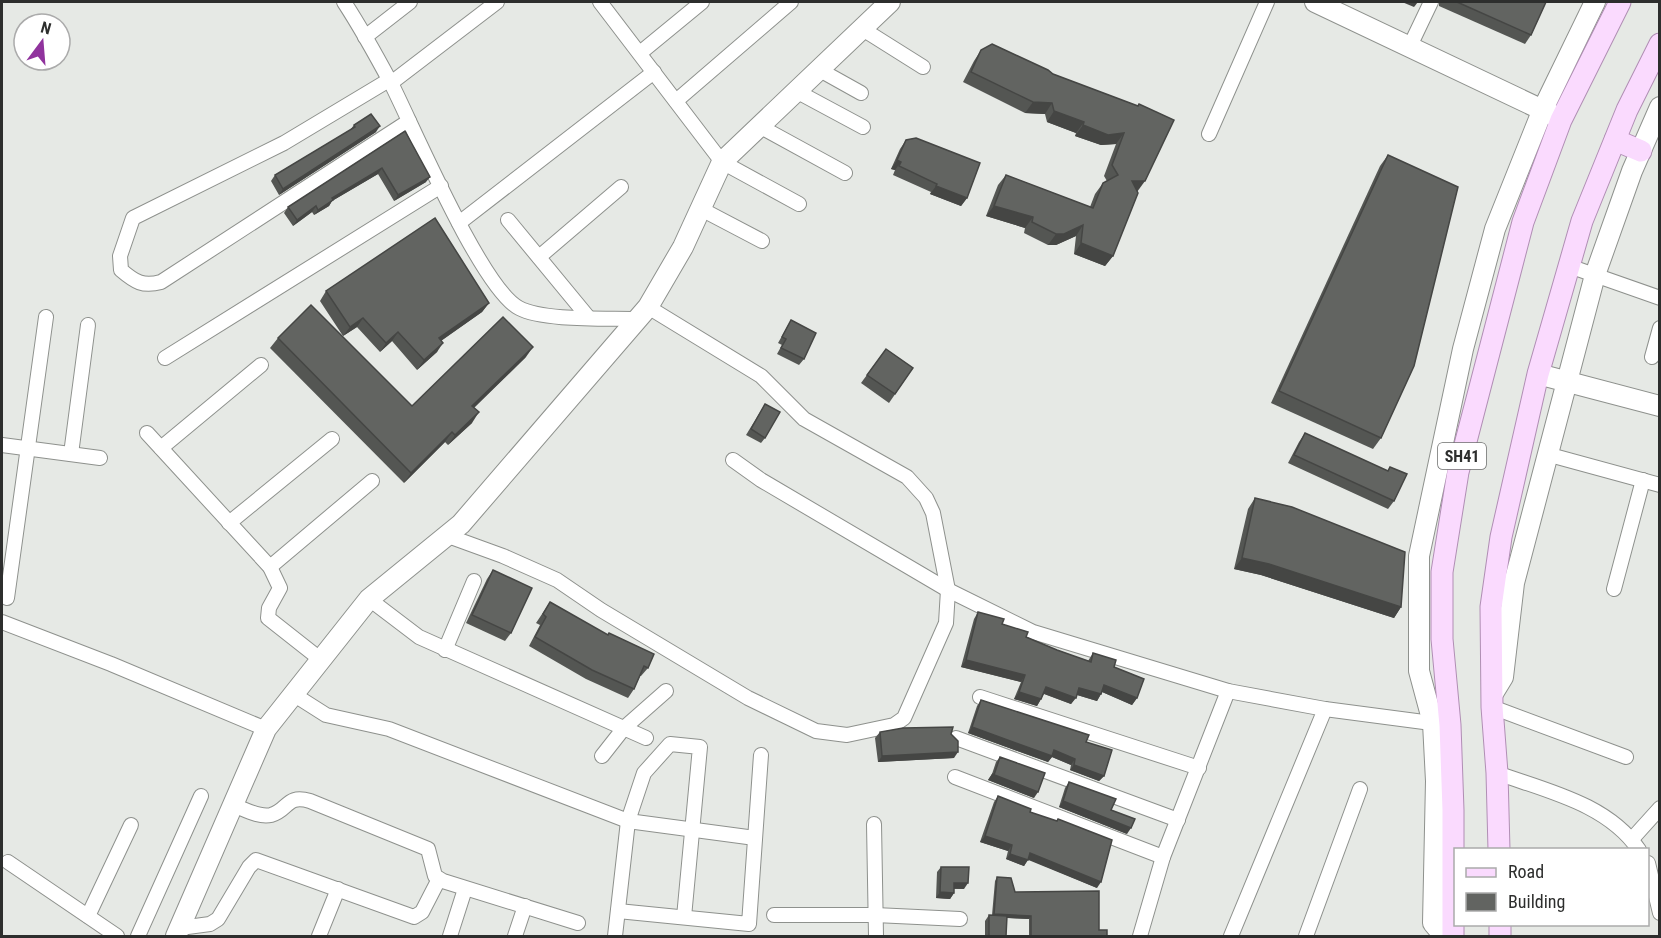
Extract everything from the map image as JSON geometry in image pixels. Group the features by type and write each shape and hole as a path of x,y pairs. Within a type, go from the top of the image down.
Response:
{"main road":[{"name":"SH41","path":"1452,936 1452,749 1442,724 1442,572 1458,472 1484,364 1552,114 1620,2"},
{"path":"1499,848 1492,701 1491,607 1501,537 1538,374 1581,221 1659,44"},
{"path":"1615,140 1641,151"}],"street":[{"path":"344,2 390,81 459,223 505,300 521,309 538,314 588,317 642,313 761,376 804,418 907,477 926,498 933,513 948,590 946,623 904,718 894,725 847,735 816,731 748,698 601,610 557,580 503,556 448,536"},
{"path":"365,37 410,2"},
{"path":"409,121 161,282 147,286 133,281 122,270 120,256 133,218 284,143 390,81 497,2"},
{"path":"640,53 702,2"},
{"path":"676,101 791,2"},
{"path":"178,932 266,729 369,599 448,536 642,313 683,247 722,162 890,2"},
{"path":"1209,134 1267,2"},
{"path":"1314,2 1552,114"},
{"path":"1410,46 1431,2"},
{"path":"1444,936 1433,923 1436,781 1442,724 1419,671 1419,556 1463,349 1495,230 1552,114 1595,2"},
{"path":"608,4 640,53 722,162 799,204"},
{"path":"861,28 923,67"},
{"path":"818,69 861,93"},
{"path":"459,223 654,72"},
{"path":"796,90 863,126"},
{"path":"1626,757 1492,701 1503,677 1514,583 1550,455 1594,275 1659,107"},
{"path":"759,126 845,173"},
{"path":"165,358 441,186"},
{"path":"539,257 621,187"},
{"path":"701,209 762,241"},
{"path":"508,220 588,317"},
{"path":"1569,266 1659,298"},
{"path":"7,598 46,317"},
{"path":"71,454 88,325"},
{"path":"1652,357 1658,343 1659,328"},
{"path":"161,448 261,365"},
{"path":"1538,374 1659,406"},
{"path":"147,433 270,567 280,588 269,608 268,618 320,659"},
{"path":"229,523 332,439"},
{"path":"2,445 100,458"},
{"path":"1550,455 1659,485"},
{"path":"733,460 761,480 948,590 1033,632 1228,691 1325,708 1442,724"},
{"path":"270,567 372,480"},
{"path":"1614,589 1643,480"},
{"path":"1428,515 1450,521"},
{"path":"445,650 474,581"},
{"path":"369,599 419,637 646,738"},
{"path":"2,622 111,664 266,729"},
{"path":"603,756 624,728 666,691"},
{"path":"1140,936 1163,857 1228,691"},
{"path":"293,694 326,715 389,729 628,821 755,838"},
{"path":"980,697 1199,768"},
{"path":"1231,936 1325,708"},
{"path":"956,738 1178,820"},
{"path":"615,936 628,821 644,773 670,744 700,747 684,917"},
{"path":"1436,781 1452,749"},
{"path":"618,911 749,924 761,755"},
{"path":"1497,773 1579,803 1616,822 1636,844 1659,808"},
{"path":"955,777 1163,857"},
{"path":"1306,936 1360,789"},
{"path":"138,936 201,796"},
{"path":"233,805 262,816 273,814 291,800 299,798 310,801 428,849 435,876 440,879 465,889 578,923"},
{"path":"874,824 876,936"},
{"path":"88,916 131,825"},
{"path":"178,932 210,924 218,918 249,867 256,860 414,917 422,912 440,879"},
{"path":"8,862 117,936"},
{"path":"1649,871 1659,913"},
{"path":"450,936 465,889"},
{"path":"319,936 338,890"},
{"path":"515,936 525,906"},
{"path":"774,915 875,915 960,919"}],"building":[{"path":"1457,2 1546,2 1531,35"},
{"path":"992,44 1053,74 1138,106 1139,104 1174,120 1145,181 1132,181 1138,193 1113,256 1081,243 1083,225 1064,234 1056,234 1032,222 1033,217 994,206 1006,175 1093,208 1103,183 1118,175 1112,165 1124,133 1108,135 1083,125 1084,122 1054,111 1052,103 1033,102 971,72 981,50"},
{"path":"371,114 380,126 283,189 275,175 355,127 354,125"},
{"path":"405,131 430,177 398,195 382,168 332,198 333,200 318,210 316,206 297,220 288,207"},
{"path":"916,138 980,163 967,198 936,186 937,184 899,166 901,162 897,160 906,140"},
{"path":"1388,155 1458,187 1414,366 1381,438 1279,391"},
{"path":"435,218 489,303 439,338 443,343 424,360 398,332 386,343 363,318 350,327 326,291"},
{"path":"311,305 412,406 503,317 533,347 472,406 479,412 455,435 452,432 411,473 278,338"},
{"path":"791,320 816,333 804,359 781,348 786,339 782,337"},
{"path":"886,349 913,368 895,394 867,375"},
{"path":"765,404 780,412 765,438 751,429"},
{"path":"1305,433 1388,471 1390,467 1407,474 1394,501 1294,455"},
{"path":"1255,498 1292,507 1405,552 1401,607 1269,564 1242,558"},
{"path":"493,570 532,588 511,633 472,615"},
{"path":"550,602 608,635 609,633 654,654 648,668 644,666 634,689 592,670 535,637 546,617 543,614"},
{"path":"978,612 1004,619 1002,624 1028,632 1026,637 1091,662 1093,653 1116,660 1114,667 1144,679 1137,698 1104,685 1101,694 1079,688 1076,698 1046,687 1041,699 1019,692 1025,675 966,660"},
{"path":"981,700 1089,735 1086,742 1112,750 1104,776 1074,765 1075,759 1054,750 1052,756 972,727"},
{"path":"953,727 951,734 958,741 958,752 882,756 880,732 903,728"},
{"path":"1000,757 1045,773 1038,792 994,775"},
{"path":"1069,782 1116,799 1111,810 1135,819 1131,828 1063,801"},
{"path":"998,796 1031,809 1030,812 1057,821 1058,819 1112,840 1101,882 1030,853 1028,860 1010,854 1012,845 985,836"},
{"path":"941,867 969,867 968,883 954,883 954,893 940,892"},
{"path":"997,877 1011,878 1015,892 1099,891 1099,930 1107,930 1107,936 1031,936 1031,916 994,914"},
{"path":"989,915 1007,916 1006,936 989,936"}]}
